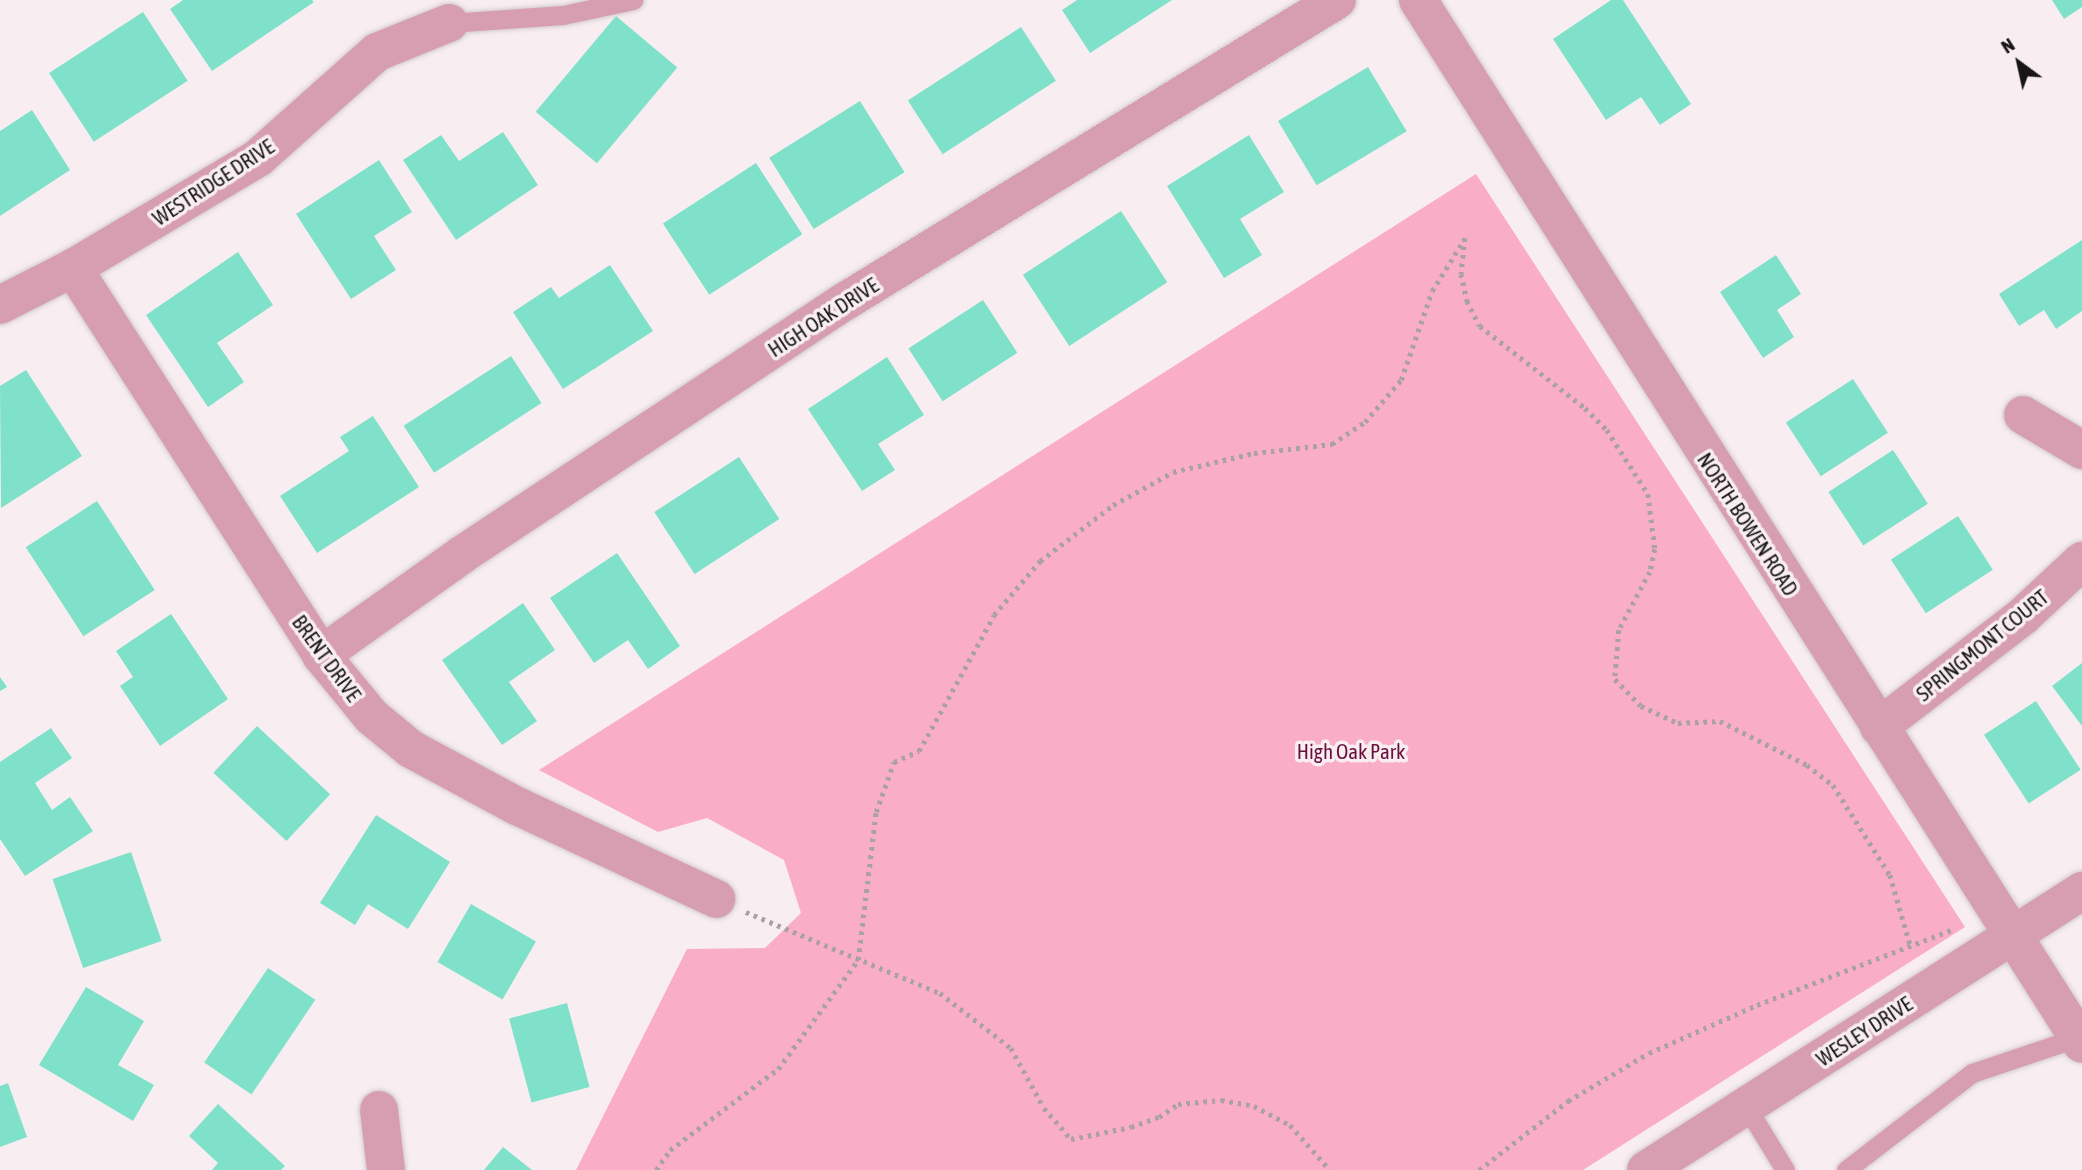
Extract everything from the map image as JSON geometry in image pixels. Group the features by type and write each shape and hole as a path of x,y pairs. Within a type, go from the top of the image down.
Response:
{"street":[{"name":"HIGH OAK DRIVE","path":"321,655 463,554 844,302 1337,0"},
{"name":"NORTH BOWEN ROAD","path":"1418,0 2081,1040"},
{"name":"WESTRIDGE DRIVE","path":"0,305 73,268 258,158 377,51 449,23"},
{"name":"BRENT DRIVE","path":"73,268 321,655 372,717 411,748 517,806 716,900"},
{"path":"2023,415 2082,450"},
{"name":"SPRINGMONT COURT","path":"1880,727 2023,616 2082,561"},
{"name":"WESLEY DRIVE","path":"1646,1170 1746,1106 2004,921 2082,891"},
{"path":"379,1110 386,1170"}],"lane":[{"path":"449,23 563,15 633,0"},
{"path":"1846,1170 1972,1073 2081,1040"},
{"path":"1746,1106 1786,1170"}],"path":[{"path":"656,1170 670,1150 778,1069 858,960 876,811 894,762 919,751 994,615 1040,561 1077,530 1173,472 1254,453 1332,443 1365,422 1401,380 1432,291 1465,238 1461,274 1467,301 1480,326 1585,408 1607,430 1648,494 1655,549 1650,572 1619,630 1615,679 1641,706 1678,723 1720,721 1808,765 1833,785 1890,875 1910,944"},
{"path":"716,900 858,960 909,977 940,993 1011,1048 1044,1108 1071,1139 1131,1128 1160,1117 1178,1104 1222,1100 1254,1106 1290,1125 1330,1170"},
{"path":"1479,1170 1568,1101 1650,1052 1910,944 1959,927 2004,921"}],"green space":[{"name":"High Oak Park","path":"1476,174 1965,927 1583,1170 576,1170 687,949 765,948 801,913 784,860 707,818 658,832 539,770"}],"building":[{"path":"183,0 314,2 212,71 170,9"},
{"path":"1077,0 1172,0 1090,53 1062,10"},
{"path":"1611,0 1623,0 1691,104 1660,125 1641,97 1606,120 1553,39"},
{"path":"2052,0 2082,0 2082,7 2064,19"},
{"path":"143,12 188,81 94,142 49,73"},
{"path":"616,16 677,67 597,163 536,112"},
{"path":"1021,27 1056,81 943,154 908,101"},
{"path":"1368,67 1407,131 1317,185 1278,121"},
{"path":"860,101 905,172 814,229 769,158"},
{"path":"32,110 70,170 0,216 0,131"},
{"path":"503,132 538,185 456,240 403,160 441,135 459,161"},
{"path":"1249,135 1284,192 1240,219 1262,255 1224,278 1167,186"},
{"path":"379,160 412,212 374,236 396,270 351,299 296,214"},
{"path":"756,163 802,234 709,295 663,223"},
{"path":"1121,211 1167,282 1069,346 1023,275"},
{"path":"2082,240 2082,311 2056,329 2044,310 2019,326 1999,294"},
{"path":"238,252 273,305 217,343 244,382 208,407 146,315"},
{"path":"1776,255 1801,294 1777,310 1794,337 1763,358 1720,292"},
{"path":"610,265 653,331 563,389 513,312 551,287 559,298"},
{"path":"983,300 1017,353 943,401 908,348"},
{"path":"511,356 541,403 434,473 404,426"},
{"path":"887,357 924,415 878,444 895,470 862,491 808,409"},
{"path":"26,370 82,456 1,508 0,386"},
{"path":"1853,379 1888,433 1821,476 1786,423"},
{"path":"373,416 419,487 317,553 280,496 349,451 340,437"},
{"path":"1893,450 1928,504 1863,546 1828,492"},
{"path":"739,457 779,519 695,574 654,512"},
{"path":"97,501 155,590 83,636 26,547"},
{"path":"1958,516 1993,570 1926,613 1891,560"},
{"path":"617,553 680,646 648,669 628,640 594,663 550,598"},
{"path":"523,603 555,650 509,682 537,721 502,745 442,660"},
{"path":"171,614 228,699 160,746 120,686 133,677 116,651"},
{"path":"2082,663 2082,726 2052,686"},
{"path":"0,677 7,687 0,691"},
{"path":"2036,701 2081,770 2029,804 1984,735"},
{"path":"257,726 330,794 286,841 213,773"},
{"path":"51,728 72,758 35,783 52,810 70,797 93,831 25,876 0,839 0,762"},
{"path":"376,815 450,862 408,929 368,904 355,925 320,903"},
{"path":"131,852 162,941 83,968 53,879"},
{"path":"471,904 536,941 502,1000 438,962"},
{"path":"268,968 315,1000 252,1094 204,1063"},
{"path":"86,987 144,1021 118,1065 154,1085 133,1121 39,1065"},
{"path":"567,1003 590,1087 532,1103 509,1019"},
{"path":"8,1083 27,1137 0,1147 0,1086"},
{"path":"218,1104 285,1166 281,1170 212,1170 218,1163 189,1136"},
{"path":"503,1147 532,1170 484,1170"}]}
